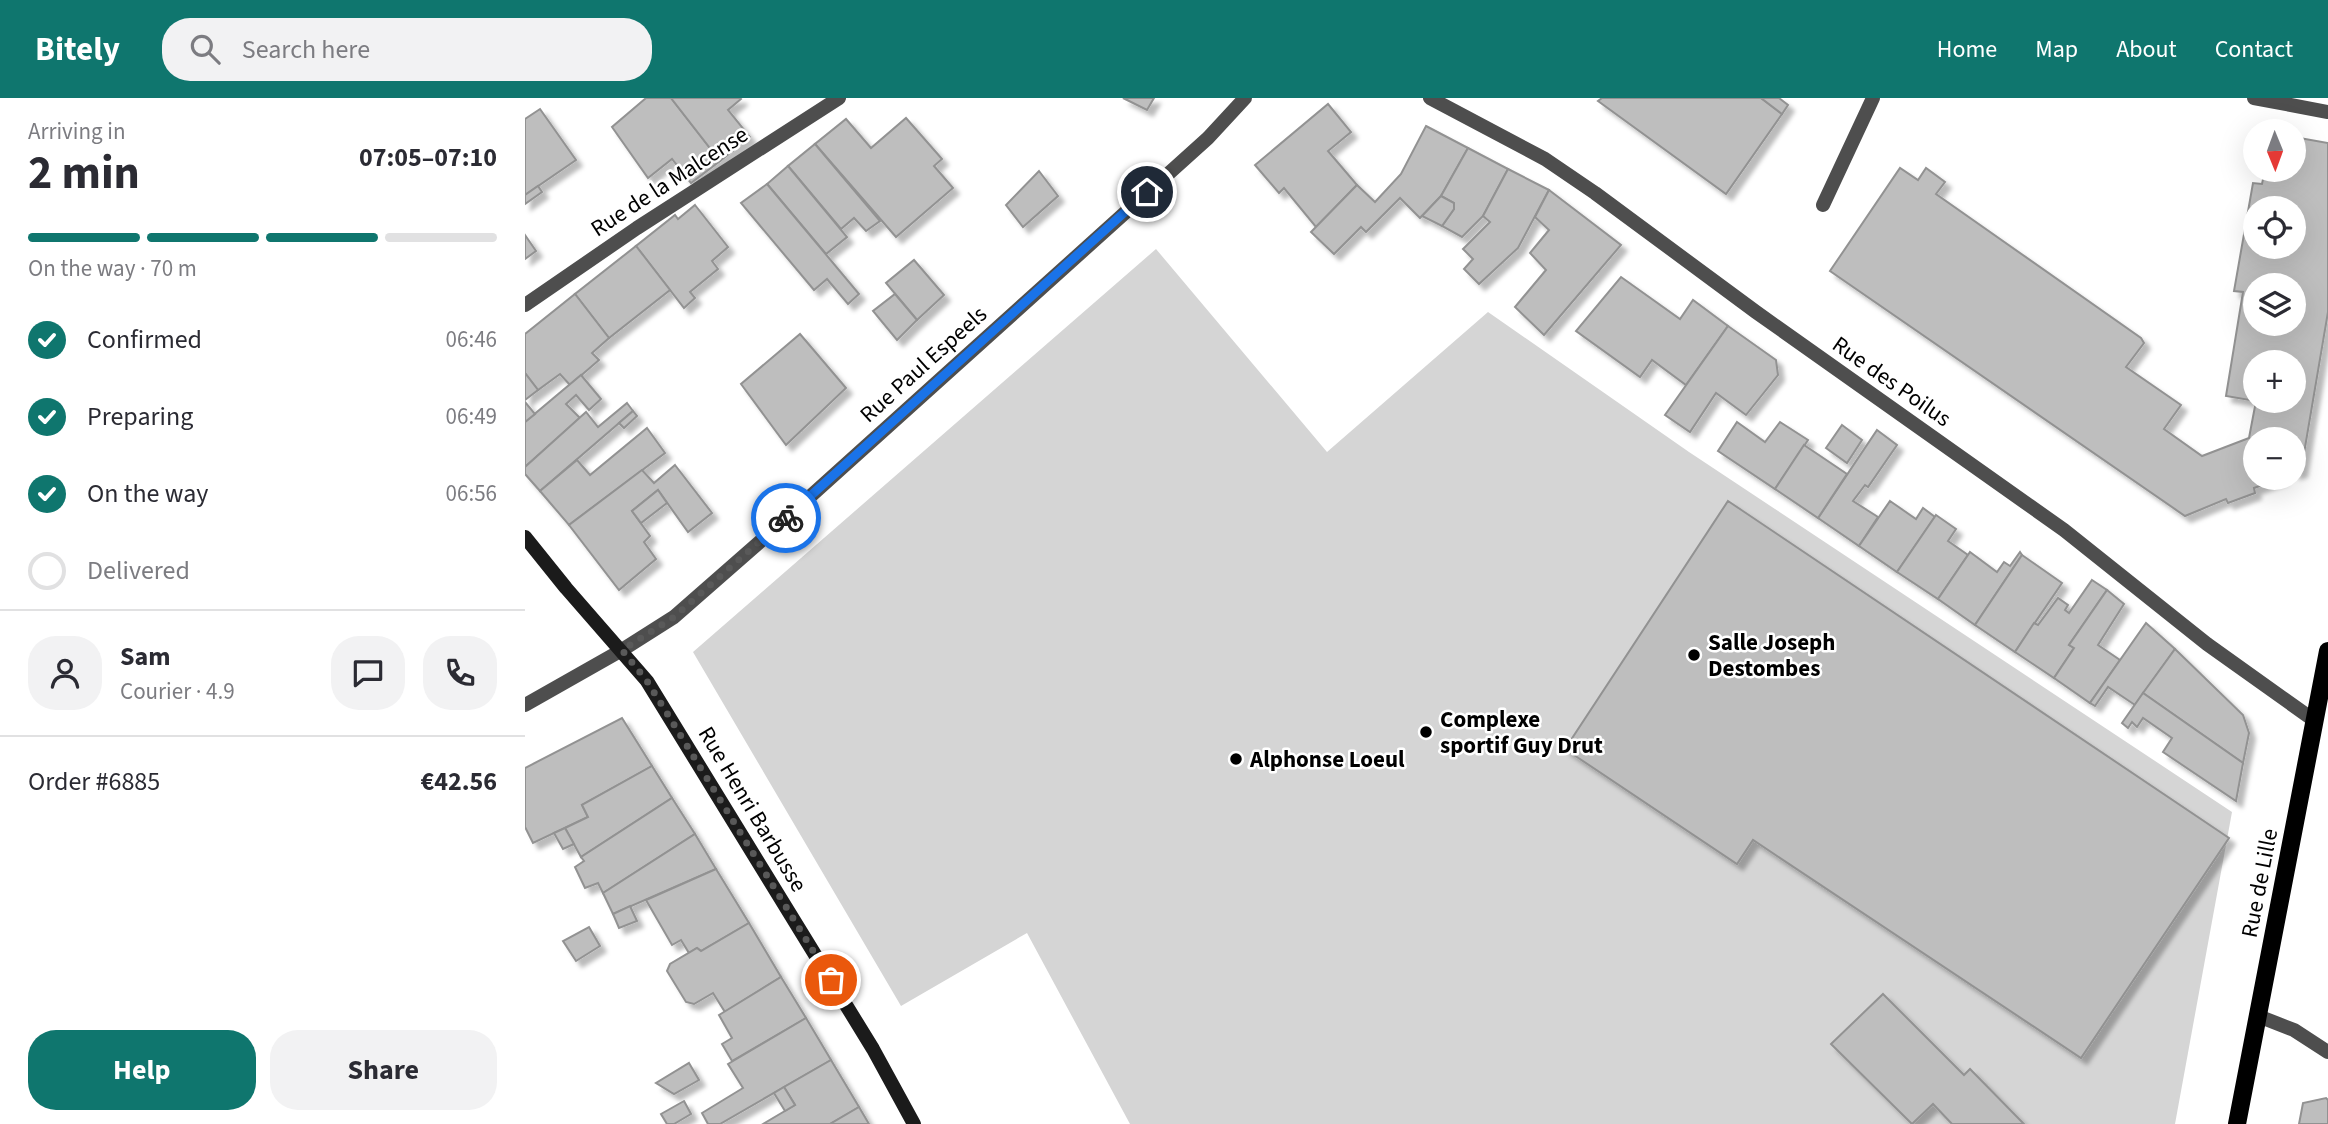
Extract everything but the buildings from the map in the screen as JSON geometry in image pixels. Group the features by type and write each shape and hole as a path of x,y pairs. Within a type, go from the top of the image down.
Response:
{"main road":[{"name":"Rue de Lille","path":"2238,1124 2328,651"}],"street":[{"name":"Rue de la Malcense","path":"525,305 637,228 839,98"},
{"name":"Rue Paul Espeels","path":"525,705 674,617 1208,138 1245,98"},
{"name":"Rue des Poilus","path":"1430,98 1545,159 1595,193 1756,312 2064,530 2207,644 2315,721"},
{"path":"1823,205 1873,98"},
{"path":"2254,98 2328,112"},
{"name":"Rue Henri Barbusse","path":"525,537 647,681 873,1049 914,1124"},
{"path":"2258,1016 2294,1030 2328,1052"}],"shaded area":[{"name":"Complexe sportif Guy Drut","path":"1156,249 1327,452 1488,312 1689,452 2232,812 2175,1124 1130,1124 1027,933 901,1006 693,652"}],"way so far":[{"path":"786,518 674,617 622,650 647,681 831,980"}],"place":[{"name":"Salle Joseph Destombes","path":"1694,655"},
{"name":"Complexe sportif Guy Drut","path":"1426,732"},
{"name":"Alphonse Loeul","path":"1236,759"}],"route":[{"path":"786,518 1147,192"}]}
